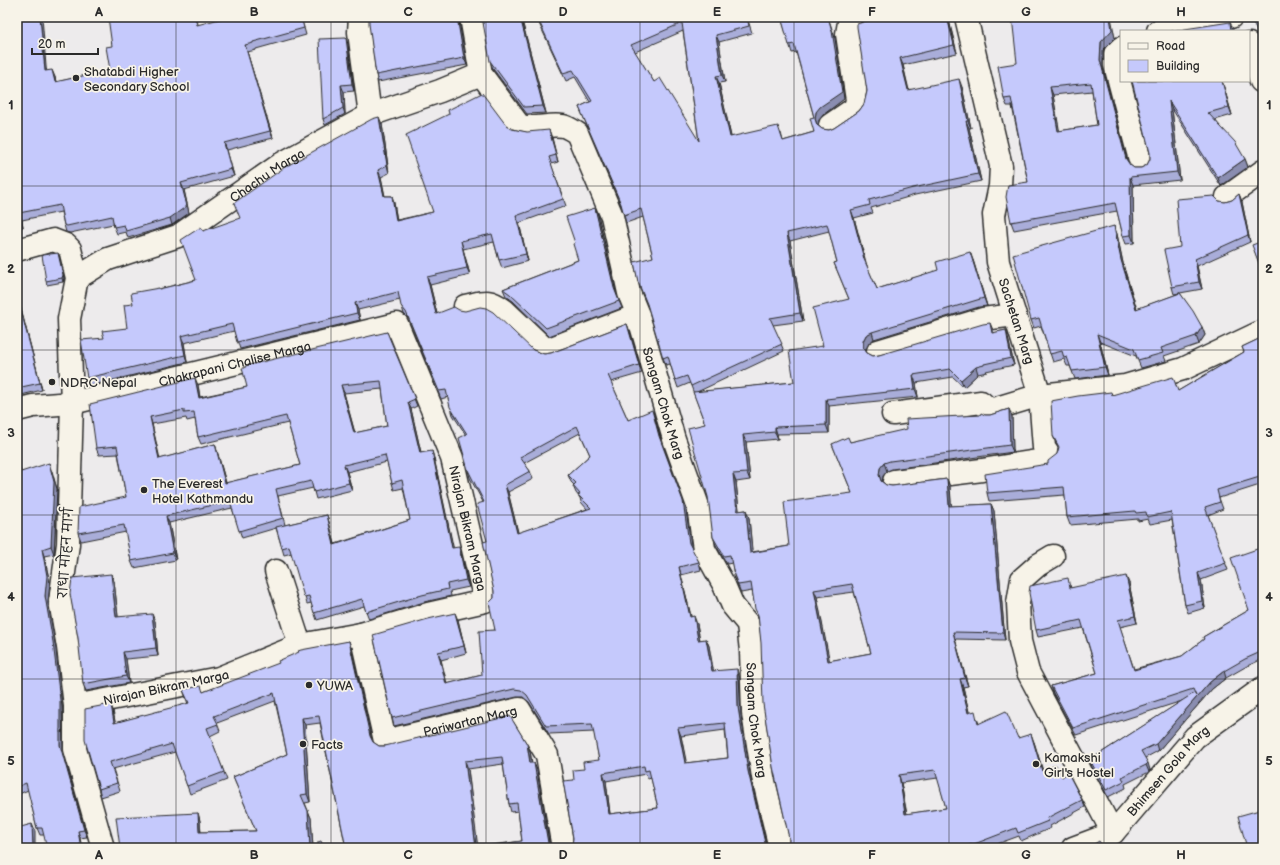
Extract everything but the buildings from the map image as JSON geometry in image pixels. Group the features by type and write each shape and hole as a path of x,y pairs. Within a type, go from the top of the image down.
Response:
{"street":[{"path":"360,17 359,32 370,114"},
{"name":"Sangam Chok Marg","path":"471,17 481,74 519,125 527,128 551,125 565,126 577,133 612,216 629,293 638,315 674,439 698,506 704,549 724,585 733,606 748,624 752,651 753,713 763,777 780,848"},
{"path":"830,125 855,108 857,100 847,34 850,17"},
{"name":"Sachetan Marg","path":"894,481 982,470 1037,461 1049,455 1044,448 1040,395 998,262 994,215 1000,186 1001,166 966,17"},
{"path":"1160,30 1163,28 1231,17"},
{"path":"1240,17 1245,30"},
{"path":"1250,47 1262,82"},
{"path":"1120,49 1115,54 1115,65 1141,164"},
{"name":"Chachu Marga","path":"77,278 108,259 178,236 281,164 370,114 440,91 481,74"},
{"path":"1227,197 1263,171"},
{"path":"17,250 53,240 66,245 70,249 77,278"},
{"name":"राधा मोहन मार्ग","path":"77,278 68,319 72,403 68,544 60,601 68,647 75,706 75,749 103,848"},
{"path":"466,306 488,301 497,305 544,348 549,349 638,315"},
{"path":"878,351 983,319 1015,315"},
{"name":"Chakrapani Chalise Marga","path":"17,410 33,406 72,403 397,324"},
{"name":"Nirajan Bikram Marga","path":"75,706 219,678 300,645 361,634 428,614 485,601 452,458 397,324"},
{"path":"893,414 981,402 990,410 1040,395 1126,386 1183,369 1263,331"},
{"path":"1053,556 1038,565 1022,579 1018,603 1020,640 1028,672 1113,833"},
{"path":"276,571 300,645"},
{"name":"Pariwartan Marg","path":"361,634 385,741 519,709 547,755 563,848"},
{"name":"Bhimsen Gola Marg","path":"1073,848 1113,833 1195,737 1263,688"}],"place":[{"name":"Shatabdi Higher Secondary School","path":"76,78"},
{"name":"NDRC Nepal","path":"52,382"},
{"name":"The Everest Hotel Kathmandu","path":"144,490"},
{"name":"YUWA","path":"309,685"},
{"name":"Facts","path":"303,744"},
{"name":"Kamakshi Girl's Hostel","path":"1036,764"}]}
